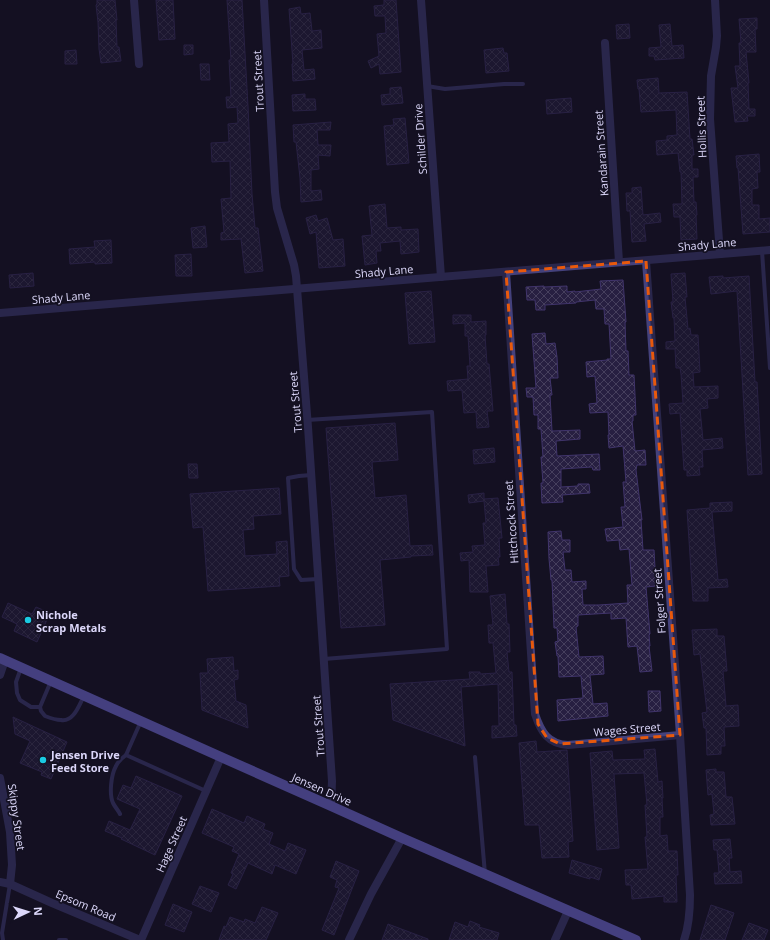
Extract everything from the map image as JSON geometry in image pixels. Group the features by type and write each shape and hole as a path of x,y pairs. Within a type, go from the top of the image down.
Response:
{"main road":[{"name":"Jensen Drive","path":"3,659 402,838 636,940"}],"street":[{"path":"134,0 139,64"},
{"name":"Trout Street","path":"264,0 275,192 277,208 294,265 324,659 332,781 332,806"},
{"name":"Schilder Drive","path":"421,0 441,277"},
{"name":"Hollis Street","path":"715,0 717,36 711,76 710,119 720,254"},
{"name":"Kandarain Street","path":"604,43 619,262"},
{"name":"Shady Lane","path":"0,313 766,251"},
{"name":"Folger Street","path":"646,261 690,895 689,920 684,940"},
{"name":"Hitchcock Street","path":"506,272 536,714 538,724 547,738 560,744 575,744"},
{"path":"0,675 3,659"},
{"name":"Wages Street","path":"575,744 680,735"},
{"name":"Hage Street","path":"141,940 221,757"},
{"name":"Skippy Street","path":"0,778 10,832 12,865 10,884"},
{"path":"348,940 402,838"},
{"name":"Epsom Road","path":"0,882 10,884 141,940"},
{"path":"555,940 568,911"}],"lane":[{"path":"427,86 445,89 504,84 524,84"},
{"path":"766,251 770,368"},
{"path":"307,420 432,412 447,649 324,659"},
{"path":"311,475 288,478 294,569 301,580 318,579"},
{"path":"21,667 16,682 17,693 20,700 31,707 40,707"},
{"path":"51,681 40,707 45,716 63,721 72,717 84,696"},
{"path":"120,814 113,805 111,798 111,780 115,767 126,755 141,721"},
{"path":"126,755 206,791"},
{"path":"475,757 486,874"},
{"path":"3,940 2,933 10,884"},
{"path":"59,940 66,940"}],"highlighted area":[{"path":"646,261 680,735 560,744 547,738 538,724 506,272"}],"building":[{"path":"97,0 115,0 117,47 119,47 121,61 101,63 96,5"},
{"path":"156,0 173,0 175,39 159,40"},
{"path":"227,0 242,0 252,194 255,228 258,228 263,271 245,273 241,239 221,240 221,233 224,232 221,199 231,198 230,161 212,162 211,143 229,142 228,124 238,123 237,107 227,108 226,97 231,97 229,60 231,60"},
{"path":"384,0 396,0 401,72 380,74 379,64 371,68 368,61 379,56 377,34 386,33 385,16 375,16 374,6 384,5"},
{"path":"300,7 301,14 310,13 312,31 321,30 322,48 302,50 304,70 314,69 315,79 293,81 289,9"},
{"path":"757,18 757,29 755,29 756,52 746,52 749,83 749,109 755,109 755,116 747,116 748,121 735,122 731,88 738,88 735,66 740,66 739,43 741,43 739,19"},
{"path":"629,24 630,38 617,39 616,25"},
{"path":"670,24 672,46 683,45 684,58 655,60 654,56 649,56 649,48 661,47 659,25"},
{"path":"184,45 193,45 193,54 184,55"},
{"path":"503,48 504,53 507,53 509,71 486,73 484,50"},
{"path":"76,50 77,64 65,64 65,51"},
{"path":"200,64 209,64 210,80 201,80"},
{"path":"658,78 659,93 687,92 690,139 692,139 694,155 692,155 692,169 698,169 698,177 693,177 694,202 696,202 697,215 697,239 681,240 680,217 674,217 673,204 682,204 681,172 678,153 657,155 656,141 667,140 667,136 677,135 676,110 641,112 637,80"},
{"path":"401,87 403,103 382,105 381,95 390,94 390,88"},
{"path":"305,94 305,99 315,99 316,110 293,111 292,95"},
{"path":"571,98 572,112 547,114 546,100"},
{"path":"405,118 409,163 387,165 384,126 394,125 393,119"},
{"path":"331,122 330,130 317,130 318,145 331,145 330,156 318,155 319,169 311,170 311,191 321,190 322,200 301,202 300,178 296,142 294,142 293,125"},
{"path":"759,154 760,172 757,172 758,188 752,189 752,205 759,205 759,219 770,218 770,232 743,234 736,156"},
{"path":"641,187 643,215 660,213 661,222 644,224 646,241 632,242 630,211 627,211 626,193 632,193 632,188"},
{"path":"385,204 387,228 401,227 401,230 418,229 419,252 401,254 400,241 380,243 381,251 376,251 377,263 365,265 362,236 372,235 369,206"},
{"path":"316,215 318,221 327,218 333,240 343,239 345,266 319,268 316,232 310,234 306,218"},
{"path":"205,226 207,247 193,248 191,228"},
{"path":"111,240 112,263 95,264 95,262 70,264 69,249 95,247 94,241"},
{"path":"191,254 192,276 176,276 175,255"},
{"path":"33,273 34,286 10,288 9,275"},
{"path":"685,273 687,297 685,297 688,329 690,328 691,335 698,335 700,372 693,373 694,387 718,386 718,398 707,399 708,408 700,409 703,440 722,438 723,448 702,450 703,467 699,467 700,475 687,476 687,470 684,470 680,413 670,414 669,404 683,403 681,374 680,368 676,368 675,349 666,349 666,342 675,341 674,318 671,302 673,302 671,274"},
{"path":"723,276 723,278 749,276 762,474 748,475 737,291 711,294 709,277"},
{"path":"623,280 626,322 626,351 628,351 629,375 634,375 636,415 633,415 632,421 635,451 645,450 646,465 637,465 636,470 642,520 643,550 654,550 656,586 646,587 650,634 649,646 652,671 640,672 637,646 628,647 626,618 611,619 611,613 578,615 578,626 576,627 579,657 603,656 604,674 590,675 593,704 607,703 608,716 558,721 557,700 583,698 581,676 559,677 558,656 555,642 558,641 557,628 554,628 548,532 561,531 562,540 570,540 570,552 563,552 565,570 571,570 572,582 586,581 586,589 582,589 583,605 628,603 627,585 632,585 629,549 620,550 619,540 607,541 605,529 623,527 621,507 625,507 623,482 626,482 623,446 609,448 608,412 590,413 589,404 597,403 595,376 587,377 586,362 611,359 609,324 605,324 604,309 596,309 595,300 545,305 545,310 536,310 535,300 527,300 526,287 567,286 567,292 575,292 601,289 600,281"},
{"path":"431,291 435,342 409,344 405,293"},
{"path":"453,315 471,315 471,322 486,321 485,335 487,364 489,364 493,411 487,411 489,427 477,428 476,412 464,413 462,390 448,391 447,381 468,379 467,366 470,366 468,336 465,336 465,323 453,324"},
{"path":"545,333 546,344 555,343 557,357 558,378 550,378 552,395 550,395 552,431 580,430 580,439 556,441 557,456 599,454 600,470 593,470 592,467 561,469 561,487 589,484 590,493 562,495 563,502 542,503 541,483 543,483 541,457 543,457 541,429 538,429 538,415 534,415 533,397 527,397 526,388 536,388 532,334"},
{"path":"395,423 398,460 372,462 375,498 406,495 410,546 432,545 433,555 380,560 385,625 341,628 326,428"},
{"path":"494,448 495,462 474,464 473,450"},
{"path":"188,464 197,464 198,478 189,478"},
{"path":"279,488 281,514 253,516 254,529 243,530 245,556 277,554 276,542 287,541 289,576 279,577 280,586 208,591 203,527 193,528 190,494"},
{"path":"484,493 484,499 498,498 502,538 499,538 499,565 486,566 488,592 470,592 469,560 461,561 460,553 473,552 472,546 485,545 483,523 486,523 484,501 469,503 468,495"},
{"path":"732,502 732,511 712,512 718,580 727,579 728,587 708,588 708,601 693,601 687,510 710,508 710,503"},
{"path":"505,594 507,624 509,624 510,652 507,652 509,672 512,672 514,725 516,725 517,736 492,738 492,726 499,726 498,684 461,687 465,746 393,720 390,684 470,679 469,672 480,672 480,674 496,673 493,643 489,643 488,625 493,625 490,596"},
{"name":"Nichole Scrap Metals","path":"8,603 32,614 36,607 50,613 37,642 14,631 17,624 2,617"},
{"path":"717,629 717,636 724,636 727,671 723,671 726,706 738,705 739,726 724,727 725,746 721,746 721,754 707,755 706,728 704,728 702,713 707,712 703,678 700,654 694,655 692,630"},
{"path":"233,657 234,671 238,670 238,679 234,680 236,701 246,705 248,728 202,710 200,673 208,673 207,659"},
{"path":"648,691 660,691 661,711 649,712"},
{"path":"13,717 67,742 51,779 41,775 42,772 20,763 30,741 15,734"},
{"path":"536,741 537,752 567,750 573,841 568,842 569,857 542,858 539,825 525,825 519,743"},
{"path":"655,749 658,782 662,781 663,798 663,817 660,817 660,836 667,835 668,851 677,851 677,902 664,902 664,896 632,899 631,885 626,885 625,870 648,869 645,837 647,837 645,805 647,805 644,773 614,774 619,848 597,850 590,753 612,751 613,760 645,759 644,750"},
{"path":"716,769 716,772 724,772 726,797 732,797 735,824 711,825 710,815 714,814 712,794 708,795 706,770"},
{"path":"136,776 182,796 155,855 105,831 109,821 130,830 140,809 117,799 123,785 131,788"},
{"path":"212,809 244,823 247,816 265,824 263,829 273,833 269,844 285,851 288,843 306,850 296,874 275,865 272,874 248,863 236,889 228,885 239,854 232,851 234,847 202,833"},
{"path":"730,839 732,858 729,858 730,872 741,871 742,883 715,884 714,873 719,873 717,850 714,850 713,840"},
{"path":"572,860 602,869 599,880 569,873"},
{"path":"336,861 359,871 334,935 322,930 339,888 335,887 337,880 330,877"},
{"path":"200,886 219,893 211,912 192,904"},
{"path":"173,904 192,912 184,932 165,925"},
{"path":"711,905 734,913 725,940 700,940"},
{"path":"262,907 278,913 266,940 219,940 224,926 226,927 230,917 244,922 245,919 255,923"},
{"path":"470,921 480,925 479,927 499,933 497,940 449,940 455,922 468,927"},
{"path":"749,923 768,930 764,940 742,940"},
{"path":"388,924 428,939 428,940 382,940"}],"place":[{"name":"Nichole Scrap Metals","path":"28,620"},
{"name":"Jensen Drive Feed Store","path":"43,760"}]}
